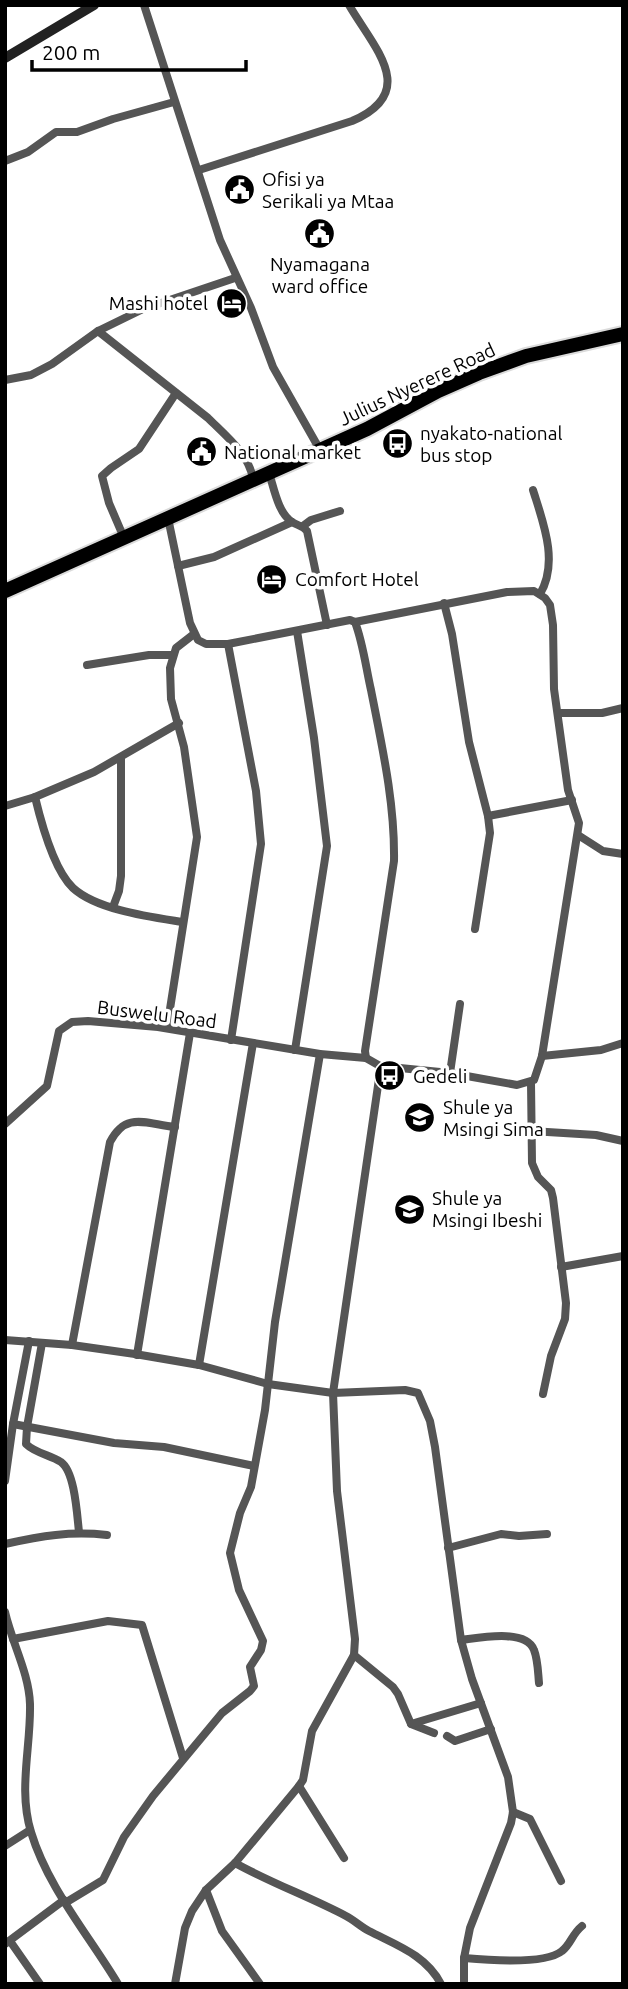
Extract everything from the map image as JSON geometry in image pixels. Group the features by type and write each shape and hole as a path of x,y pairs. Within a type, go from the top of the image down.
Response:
{"highway":[{"name":"Julius Nyerere Road","path":"5,591 320,450 480,373 526,356 623,334"}],"street":[{"path":"5,58 94,5"},
{"path":"144,5 174,102 235,278 253,313 273,368 320,450"},
{"path":"199,170 352,121 368,114 379,105 389,82 386,67 351,6"},
{"path":"5,161 28,152 56,132 77,132 174,102"},
{"path":"5,380 31,375 52,364 98,331 160,302 235,278"},
{"path":"98,331 208,418 247,459 253,480"},
{"path":"124,538 102,476 139,449 176,393"},
{"path":"269,473 283,511 292,522 303,526 310,540 327,625"},
{"path":"533,491 548,539 546,580 540,594"},
{"path":"303,526 311,520 340,511"},
{"path":"168,518 194,634 206,644 228,644 507,592 527,591 540,594 550,605 554,689 568,790 577,814 578,835 542,1056 537,1076 531,1083 534,1171 551,1190 565,1288 565,1318 551,1356 543,1394"},
{"path":"178,566 214,557 292,522"},
{"path":"444,603 452,634 469,742 488,816 489,841 475,929"},
{"path":"355,622 378,725 393,810 394,834 394,861 366,1058 380,1066 450,1073 517,1085 531,1083"},
{"path":"295,1050 327,846 297,631"},
{"path":"167,1028 197,837 186,755 169,682 176,648 194,634"},
{"path":"228,644 256,790 261,844 231,1040"},
{"path":"87,665 149,655 173,655"},
{"path":"558,713 602,713 623,708"},
{"path":"5,806 36,797 94,772 179,723"},
{"path":"113,907 121,876 121,758"},
{"path":"36,797 44,830 67,880 83,894 133,914 182,922"},
{"path":"488,816 572,800"},
{"path":"578,835 603,851 623,854"},
{"path":"450,1073 460,1004"},
{"name":"Buswelu Road","path":"5,1124 47,1086 59,1031 66,1025 88,1021 167,1028 253,1044 366,1058"},
{"path":"137,1355 190,1034"},
{"path":"199,1365 253,1044"},
{"path":"542,1056 623,1044"},
{"path":"40,1984 8,1942 64,1902 103,1880 124,1837 183,1758 230,1705 254,1686 250,1667 261,1650 263,1641 235,1581 230,1553 240,1513 251,1487 297,1184 320,1054"},
{"path":"175,1984 185,1928 192,1911 206,1890 235,1863 303,1780 312,1731 354,1655 355,1639 337,1490 333,1393 380,1066"},
{"path":"72,1345 110,1142 120,1125 129,1122 175,1127"},
{"path":"531,1130 596,1135 623,1141"},
{"path":"561,1267 623,1256"},
{"path":"5,1328 8,1340 72,1345 199,1365 268,1384 333,1393 405,1390 418,1393 430,1421 435,1447 461,1640 509,1777 513,1812 474,1917 464,1958 464,1984"},
{"path":"5,1481 29,1341"},
{"path":"42,1343 27,1427 27,1446 60,1462 66,1468 72,1485 79,1532"},
{"path":"13,1424 114,1443 164,1447 254,1466"},
{"path":"5,1544 79,1532 107,1535"},
{"path":"449,1548 501,1534 547,1534"},
{"path":"5,1612 30,1703 25,1784 30,1830 45,1868 64,1902 118,1984"},
{"path":"13,1639 100,1622 124,1621 142,1625 183,1758"},
{"path":"461,1640 505,1635 530,1644 534,1650 539,1683"},
{"path":"354,1655 393,1687 411,1724 434,1733"},
{"path":"411,1724 481,1703"},
{"path":"447,1736 455,1741 491,1729"},
{"path":"299,1786 344,1858"},
{"path":"513,1812 530,1819 561,1881"},
{"path":"5,1846 30,1830"},
{"path":"235,1863 268,1882 348,1917 404,1949 428,1964 441,1984"},
{"path":"206,1890 222,1931 260,1984"},
{"path":"464,1958 516,1961 555,1955 562,1952 575,1931 582,1926"}],"place":[{"name":"Ofisi ya Serikali ya Mtaa","path":"239,190"},
{"name":"Nyamagana ward office","path":"320,233"},
{"name":"Mashi hotel","path":"231,303"},
{"name":"nyakato-national bus stop","path":"397,444"},
{"name":"National market","path":"201,452"},
{"name":"Comfort Hotel","path":"272,579"},
{"name":"Gedeli","path":"390,1076"},
{"name":"Shule ya Msingi Sima","path":"420,1118"},
{"name":"Shule ya Msingi Ibeshi","path":"409,1209"}]}
